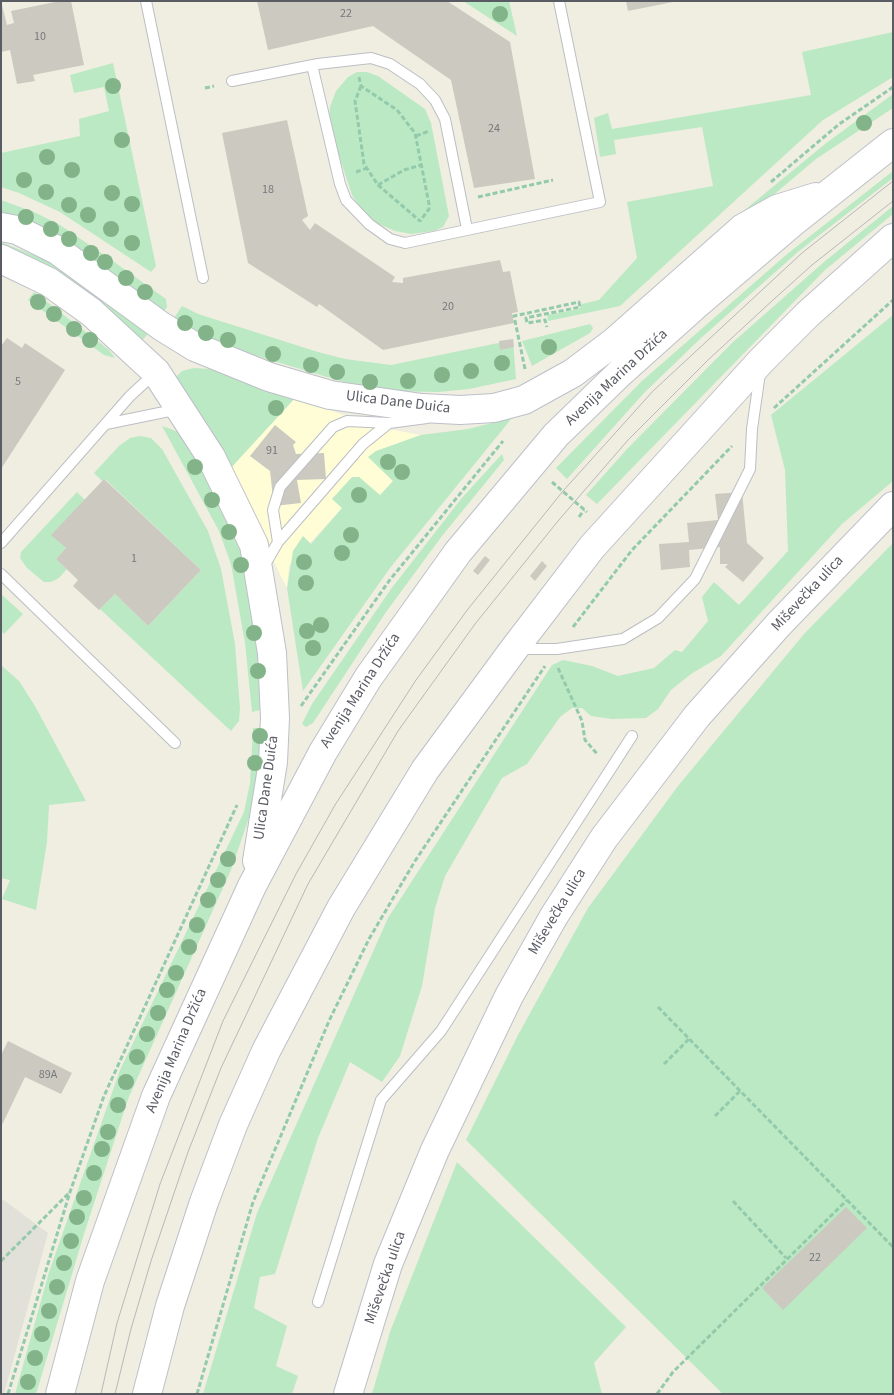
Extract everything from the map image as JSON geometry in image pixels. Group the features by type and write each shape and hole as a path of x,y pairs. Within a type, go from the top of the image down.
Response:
{"main road":[{"name":"Avenija Marina Držića","path":"60,1394 90,1281 156,1096 252,886 322,752 368,678 441,574 518,479 556,436 621,372 712,290 829,193 893,143"},
{"name":"Ulica Dane Duića","path":"1,227 17,230 57,250 161,326 195,347 269,377 330,395 422,408 460,410 494,408 524,400 573,373 614,342 744,228 777,209 829,193"},
{"path":"147,1394 170,1306 204,1202 233,1125 266,1051 341,908 380,841 426,770 514,648 592,548 761,362 815,308 893,238"},
{"name":"Ulica Dane Duića","path":"1,259 49,282 91,312 156,372 211,457 254,545 272,653 275,730 273,762 252,886"},
{"path":"156,372 195,347"},
{"name":"Miševečka ulica","path":"348,1394 388,1264 435,1150 509,996 554,916 604,838 697,716 779,624 893,506"}],"lane":[{"path":"146,1 204,278"},
{"path":"312,65 340,184 346,200 369,224 390,239 405,243 600,202 558,1"},
{"path":"232,81 312,65 372,58 390,64 420,84 435,100 445,119 466,229"},
{"path":"514,648 557,649 623,639 658,618 695,579 750,469 752,428 761,362"},
{"path":"1,543 130,396 156,372"},
{"path":"106,424 181,409"},
{"path":"278,542 273,510 280,487 333,427 347,421 410,422 460,410"},
{"path":"260,575 278,542 363,444 389,423"},
{"path":"1,574 175,743"},
{"path":"318,1302 381,1100 441,1031 632,736"}],"path":[{"path":"354,60 362,86 397,110 415,133 429,204 428,209 420,220"},
{"path":"362,86 355,101 364,164 378,185 420,220 424,238"},
{"path":"378,185 404,170 421,165"},
{"path":"461,200 553,180"},
{"path":"772,409 893,300"},
{"path":"526,372 514,316 579,302 580,306 526,318 527,323 545,320 546,327"},
{"path":"298,709 307,700 389,581 504,441"},
{"path":"582,616 632,550 732,446"},
{"path":"546,477 589,514"},
{"path":"579,516 584,510"},
{"path":"197,1394 252,1202 329,1021 369,939 415,861 545,666 559,668 582,721 585,740 610,770"},
{"path":"8,1394 70,1192 104,1096 241,796"},
{"path":"658,1007 893,1248"},
{"path":"664,1064 690,1038"},
{"path":"714,1116 740,1091"},
{"path":"1,1261 70,1192"},
{"path":"657,1394 673,1372 786,1258 847,1200"},
{"path":"732,1202 786,1258"}],"shaded area":[{"path":"296,397 372,426 421,435 376,451 369,457 393,481 380,496 359,477 332,498 342,508 289,566 287,588 228,471"},
{"path":"1,1198 48,1233 4,1394 1,1394"}],"green space":[{"path":"463,1 509,1 517,36"},
{"path":"893,32 893,77 823,120 620,306 548,321 547,315 579,309 582,304 599,300 637,258 627,202 713,186 702,127 614,140 616,154 600,157 594,118 608,113 612,129 811,95 802,52"},
{"path":"113,63 156,266 151,272 60,212 1,187 1,153 80,136 79,119 109,111 104,87 74,93 70,75"},
{"path":"357,72 367,72 378,76 425,109 431,123 449,216 443,227 434,231 411,234 395,231 379,224 363,212 352,195 329,125 330,107 336,91 348,77"},
{"path":"893,94 893,108 816,159 745,219 735,218 825,144"},
{"path":"893,171 893,178 799,251 701,338 644,393 567,479 556,468 642,381 786,255"},
{"path":"1,200 34,212 60,225 110,259 166,299 167,307 163,313 1,219"},
{"path":"893,206 893,214 825,270 597,504 586,495 628,448 732,343 824,262"},
{"path":"1,242 53,263 147,332 147,335 139,344 1,251"},
{"path":"34,292 109,350 115,358 104,355 28,300"},
{"path":"182,306 198,314 318,352 345,359 391,365 513,340 516,379 469,389 438,392 389,391 347,383 240,351 172,321"},
{"path":"893,315 893,481 842,524 721,656 691,674 671,690 658,709 646,718 612,719 591,716 582,708 572,708 560,717 527,764 502,778 445,876 435,908 422,986 400,1056 382,1082 350,1062 318,1138 275,1274 260,1277 254,1308 287,1326 276,1366 298,1376 292,1394 203,1394 257,1213 388,918 552,665 563,660 592,666 618,676 654,668 675,650 682,652 708,621 702,597 714,582 739,605 788,551 785,470 771,415"},
{"path":"590,324 593,328 590,333 532,366 522,341"},
{"path":"194,368 210,369 296,397 228,471 176,385 176,377 182,371"},
{"path":"512,418 390,568 303,691 287,588 293,551 303,536 311,544 342,508 332,499 352,477 359,477 380,495 393,481 368,457 376,451 421,435 468,429"},
{"path":"162,426 176,431 186,438 246,543 268,708 252,712 245,643 231,564 219,531"},
{"path":"140,436 151,438 162,449 208,531 221,569 235,644 240,708 239,721 231,731 100,609 115,594 148,626 201,570 105,479 102,481 94,473 119,446 130,438"},
{"path":"502,454 504,460 442,536 386,612 313,723 306,727 302,724 312,704 391,589 461,499"},
{"path":"77,492 85,500 52,535 66,548 56,559 67,569 59,578 51,582 44,582 27,568 20,558 21,552"},
{"path":"893,543 893,1394 723,1394 466,1140 518,1035 588,908 678,786 804,634"},
{"path":"1,594 23,614 4,634 1,631"},
{"path":"1,665 19,681 35,706 86,801 49,805 47,842 36,910 2,899 10,880 1,878"},
{"path":"253,728 271,728 252,809 231,870 128,1099 84,1234 36,1394 15,1394 49,1272 120,1070 244,812 250,783"},
{"path":"457,1162 626,1327 594,1363 602,1394 372,1394 390,1332"}],"building":[{"path":"1,1 7,25 14,23 11,11 60,1 71,1 84,65 33,75 35,81 17,84 10,50 1,52"},
{"path":"257,1 447,1 510,42 535,179 474,188 451,80 373,26 268,50"},
{"path":"626,1 673,1 673,2 628,11"},
{"path":"287,120 308,216 302,220 310,230 315,223 395,277 392,282 403,283 403,278 500,260 503,272 510,271 518,312 512,313 514,323 383,350 319,304 317,307 248,263 222,133"},
{"path":"7,338 22,348 25,343 65,370 1,469 1,346"},
{"path":"513,339 514,347 500,350 499,341"},
{"path":"275,425 296,442 293,445 296,454 324,453 326,479 297,480 301,503 274,506 270,471 250,456"},
{"path":"104,479 201,570 148,626 115,594 99,610 73,586 78,580 56,559 66,548 51,535"},
{"path":"742,492 747,543 764,558 743,582 725,567 728,564 720,564 720,547 689,550 690,567 661,570 659,544 689,542 687,523 718,520 715,494"},
{"path":"485,556 490,560 478,575 473,571"},
{"path":"542,561 547,566 535,581 530,576"},
{"path":"8,1041 72,1073 61,1094 25,1077 1,1127 1,1055"},
{"path":"846,1207 867,1228 783,1310 762,1288"}],"tram line":[{"path":"101,1394 117,1323 160,1184 223,1021 296,874 335,805 416,680 468,609 563,491 653,391 802,253 893,181"},
{"path":"115,1394 131,1329 151,1261 188,1152 221,1068 308,884 398,731 475,624 558,521 628,440 708,360 773,300 812,265 893,201"}]}
